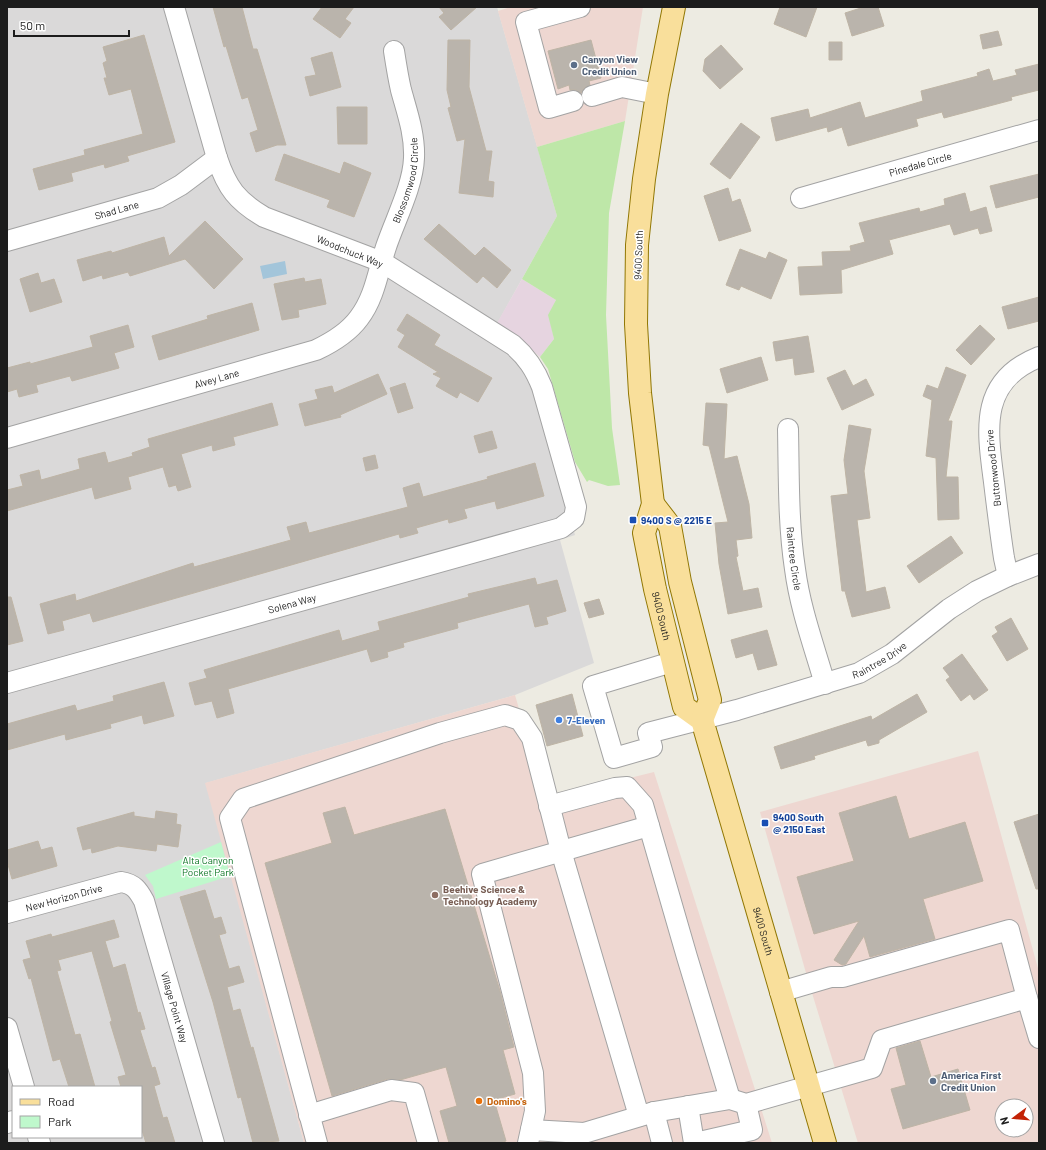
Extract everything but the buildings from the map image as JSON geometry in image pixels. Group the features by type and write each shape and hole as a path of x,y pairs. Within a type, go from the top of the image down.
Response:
{"main road":[{"name":"9400 South","path":"674,7 657,94 644,179 637,245 636,316 640,393 653,504 644,533 672,662 684,707 702,720 825,1143"},
{"path":"653,504 670,526 680,582 710,700 702,720"}],"street":[{"name":"Woodchuck Way","path":"174,7 217,158 223,176 232,193 246,207 264,217 382,262 513,345 526,357 536,371 542,387 576,507 574,518"},
{"path":"573,101 550,108 526,22 580,7"},
{"name":"Blossomwood Circle","path":"382,262 410,180 414,158 413,134 401,88 394,51"},
{"path":"592,96 622,87 657,94"},
{"name":"Pinedale Circle","path":"801,198 1039,130"},
{"name":"Shad Lane","path":"7,241 158,198 181,185 217,158"},
{"name":"Alvey Lane","path":"7,438 316,350 332,342 347,331 360,317 376,283 382,262"},
{"name":"Buttonwood Drive","path":"1008,576 1004,558 990,447 990,410 996,394 1004,382 1025,363 1039,357"},
{"name":"Raintree Circle","path":"788,429 791,534 795,570 802,605 826,684"},
{"name":"Solena Way","path":"7,683 561,528 574,518"},
{"name":"Raintree Drive","path":"672,662 593,686 614,758 652,747 648,733 702,720 826,684 858,672 892,654 949,609 977,590 1039,564"},
{"path":"317,1143 230,818 243,799 440,733 505,715 520,720 532,738 561,851 647,1114 662,1143"},
{"path":"549,806 615,788 627,787 643,805 687,958 738,1101 754,1136 695,1143 688,1106"},
{"path":"649,826 482,874 533,1073 535,1111 529,1136 584,1133 647,1114 688,1106 738,1101 808,1086 872,1068 882,1040 1027,998"},
{"name":"New Horizon Drive","path":"7,913 121,882"},
{"name":"Village Point Way","path":"121,882 131,884 139,891 144,901 214,1143"},
{"path":"780,992 831,976 843,976 1009,930 1039,1038"},
{"path":"7,1028 24,1086"},
{"path":"309,1115 391,1090 414,1093 428,1143"}],"shaded area":[{"path":"7,7 497,7 557,216 488,340 506,352 527,372 546,427 575,535 560,540 594,663 515,695 206,783 304,1143 7,1143"},
{"path":"511,7 643,7 625,121 537,147 498,11"},
{"path":"522,279 556,300 549,315 554,339 540,357 521,340 497,323"},
{"path":"515,695 545,799 654,772 772,1143 304,1143 205,783"},
{"path":"978,751 1039,972 1039,1143 858,1143 808,980 760,812"}],"green space":[{"path":"625,121 609,213 606,315 612,428 620,485 608,486 589,480 587,482 575,462 548,369 540,357 554,339 548,315 556,300 522,279 557,216 537,147"},
{"name":"Alta Canyon Pocket Park","path":"221,842 230,876 156,899 153,886 145,875"}],"water":[{"path":"285,261 287,274 263,279 260,266"}],"place":[{"name":"Canyon View Credit Union","path":"574,65"},
{"name":"9400 S @ 2215 E","path":"633,520"},
{"name":"7-Eleven","path":"559,720"},
{"name":"9400 South @ 2150 East","path":"765,823"},
{"name":"Beehive Science & Technology Academy","path":"435,895"},
{"name":"America First Credit Union","path":"933,1081"},
{"name":"Domino's","path":"479,1101"}]}
